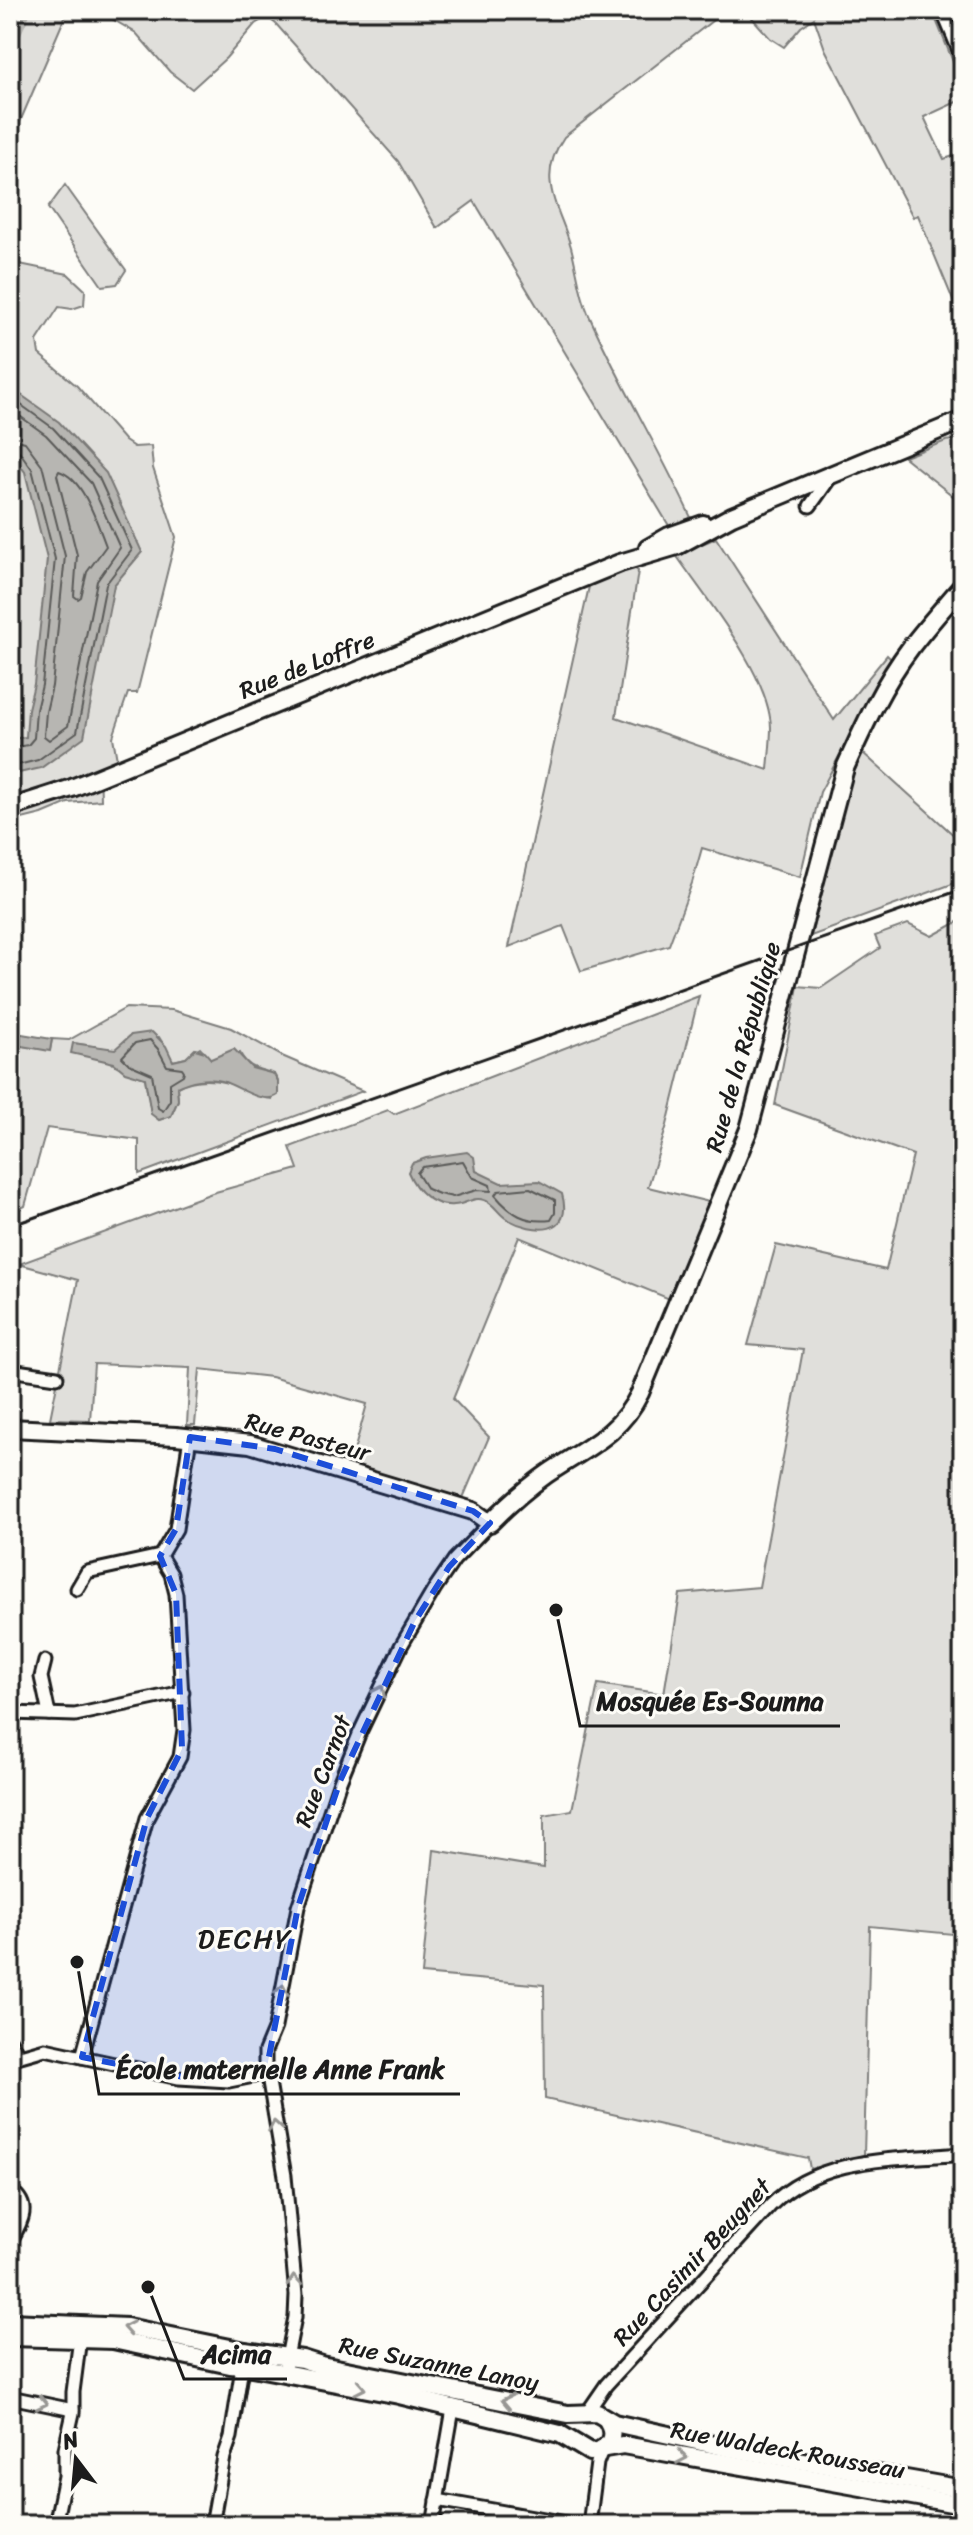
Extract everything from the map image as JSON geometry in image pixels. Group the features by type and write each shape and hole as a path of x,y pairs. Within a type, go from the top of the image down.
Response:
{"main road":[{"name":"Rue de Loffre","path":"10,808 72,788 620,563 669,536 732,516 963,420"},
{"name":"Rue de Loffre","path":"917,441 963,429"},
{"name":"Rue de la République","path":"490,1523 541,1479 611,1433 636,1402 749,1129 831,811 845,768 897,667 963,585"},
{"name":"Rue Pasteur","path":"10,1428 190,1437 250,1444 275,1449 473,1511 490,1523"},
{"path":"10,2322 112,2325 243,2358"},
{"path":"10,2337 121,2341 285,2366"},
{"name":"Rue Suzanne Lanoy","path":"285,2366 302,2359 585,2415"},
{"name":"Rue Suzanne Lanoy","path":"285,2366 560,2434 579,2446"},
{"path":"597,2413 606,2418 612,2433 604,2449 592,2452 579,2446 574,2425 585,2415 597,2413"},
{"name":"Rue Waldeck Rousseau","path":"606,2418 754,2453 963,2489"},
{"name":"Rue Waldeck Rousseau","path":"604,2449 623,2445 963,2505"}],"street":[{"path":"942,10 963,60"},
{"path":"810,506 833,475"},
{"path":"10,1370 57,1377"},
{"path":"77,1589 87,1572 160,1556 176,1529 190,1437"},
{"name":"Rue Carnot","path":"266,2070 265,2054 276,2020 298,1907 350,1756 415,1621 449,1567 490,1523"},
{"path":"82,2057 147,1818 180,1757 184,1730 183,1692 175,1589 171,1574 160,1556"},
{"path":"45,1661 41,1677 49,1714"},
{"path":"10,1713 75,1715 183,1692"},
{"path":"10,2040 14,2057 45,2049 155,2074 198,2080 229,2081 254,2076 255,2067 266,2070 285,2176 296,2295 285,2366"},
{"name":"Rue Casimir Beugnet","path":"585,2415 609,2382 788,2190 810,2177 858,2164 963,2154"},
{"path":"10,2190 21,2199 24,2208 21,2224 10,2242"},
{"path":"55,2525 73,2410 80,2338"},
{"path":"212,2525 224,2457 231,2437 243,2358"},
{"name":"Rue Casimir Beugnet","path":"606,2418 603,2400 609,2382"},
{"path":"10,2397 73,2410"},
{"path":"433,2525 453,2409"},
{"path":"579,2446 590,2465 594,2487"},
{"path":"589,2525 594,2487 604,2449"},
{"path":"437,2500 578,2525"}],"highlighted area":[{"path":"190,1437 275,1449 473,1511 490,1523 449,1567 415,1621 340,1781 298,1907 266,2072 198,2080 82,2057 147,1818 182,1749 176,1594 160,1556 176,1529"}],"shaded area":[{"path":"10,10 68,10 10,145"},
{"path":"90,10 726,10 564,137 555,152 550,179 588,313 693,522 671,529 474,201 437,228 398,161 276,24 267,17 255,24 226,58 192,89 170,72 136,33"},
{"path":"745,10 932,10 963,86 963,99 924,117 944,159 963,153 963,308 957,310 918,215 913,217 825,49 814,18 801,27 784,47 770,38"},
{"path":"65,185 126,270 117,284 102,286 48,208"},
{"path":"10,262 68,274 85,290 84,305 72,309 59,307 37,341 39,354 77,386 125,441 134,447 151,446 153,468 176,537 137,693 128,693 113,737 117,760 100,767 101,800 68,803 10,822"},
{"path":"963,438 963,504 904,457"},
{"path":"716,538 834,720 887,655 891,659 820,792 800,877 702,848 669,945 581,971 563,926 509,947 590,582 630,565 638,571 616,717 768,770 771,727 760,684 734,638 676,555"},
{"path":"862,752 957,838 955,883 811,936 846,793"},
{"path":"963,919 963,1935 870,1926 864,2155 810,2169 808,2158 545,2099 544,1985 422,1974 434,1850 544,1868 544,1815 572,1810 598,1684 664,1694 680,1594 759,1587 803,1350 748,1345 776,1245 886,1270 913,1155 775,1105 798,986 821,988 880,948 875,936 908,924 932,936"},
{"path":"699,996 648,1187 709,1202 672,1300 519,1237 453,1399 489,1437 463,1498 350,1466 367,1404 271,1377 200,1369 195,1425 187,1425 190,1368 94,1364 90,1420 50,1419 78,1280 19,1264 212,1193 298,1169 290,1147 388,1110 394,1114"},
{"path":"126,1008 172,1010 231,1028 282,1056 363,1091 139,1174 139,1140 47,1128 25,1206 10,1214 10,1044 50,1050 52,1039 69,1040","holes":["131,1035 159,1037 173,1061 186,1058 200,1048 211,1060 240,1053 250,1065 274,1074 272,1099 221,1081 195,1081 177,1087 178,1100 171,1116 159,1120 151,1113 145,1078 74,1043 116,1050"]}],"water":[{"path":"10,387 59,422 106,473 142,552 114,585 84,737 41,768 10,775 10,739 26,737 47,559 25,472 10,452"},
{"path":"10,589 16,639 10,672"},
{"path":"10,1032 52,1039 50,1051 10,1044"},
{"path":"152,1032 166,1046 173,1061 186,1058 195,1049 205,1052 211,1059 234,1049 252,1068 274,1074 278,1081 278,1095 265,1098 222,1081 193,1081 177,1087 178,1100 171,1116 159,1120 151,1114 145,1078 125,1072 114,1063 71,1053 73,1043 115,1049 131,1035"},
{"path":"467,1152 474,1157 476,1171 501,1183 539,1181 562,1194 562,1218 549,1228 539,1229 507,1219 484,1200 454,1205 439,1203 420,1191 408,1172 412,1163 426,1158"}],"waterway":[{"path":"10,34 21,10"}],"railway":[{"path":"10,1226 963,889"}],"place":[{"name":"Mosquée Es-Sounna","path":"556,1610"},
{"name":"École maternelle Anne Frank","path":"77,1962"},
{"name":"Acima","path":"148,2287"}],"district":[{"name":"DECHY","path":"245,1938"}]}
